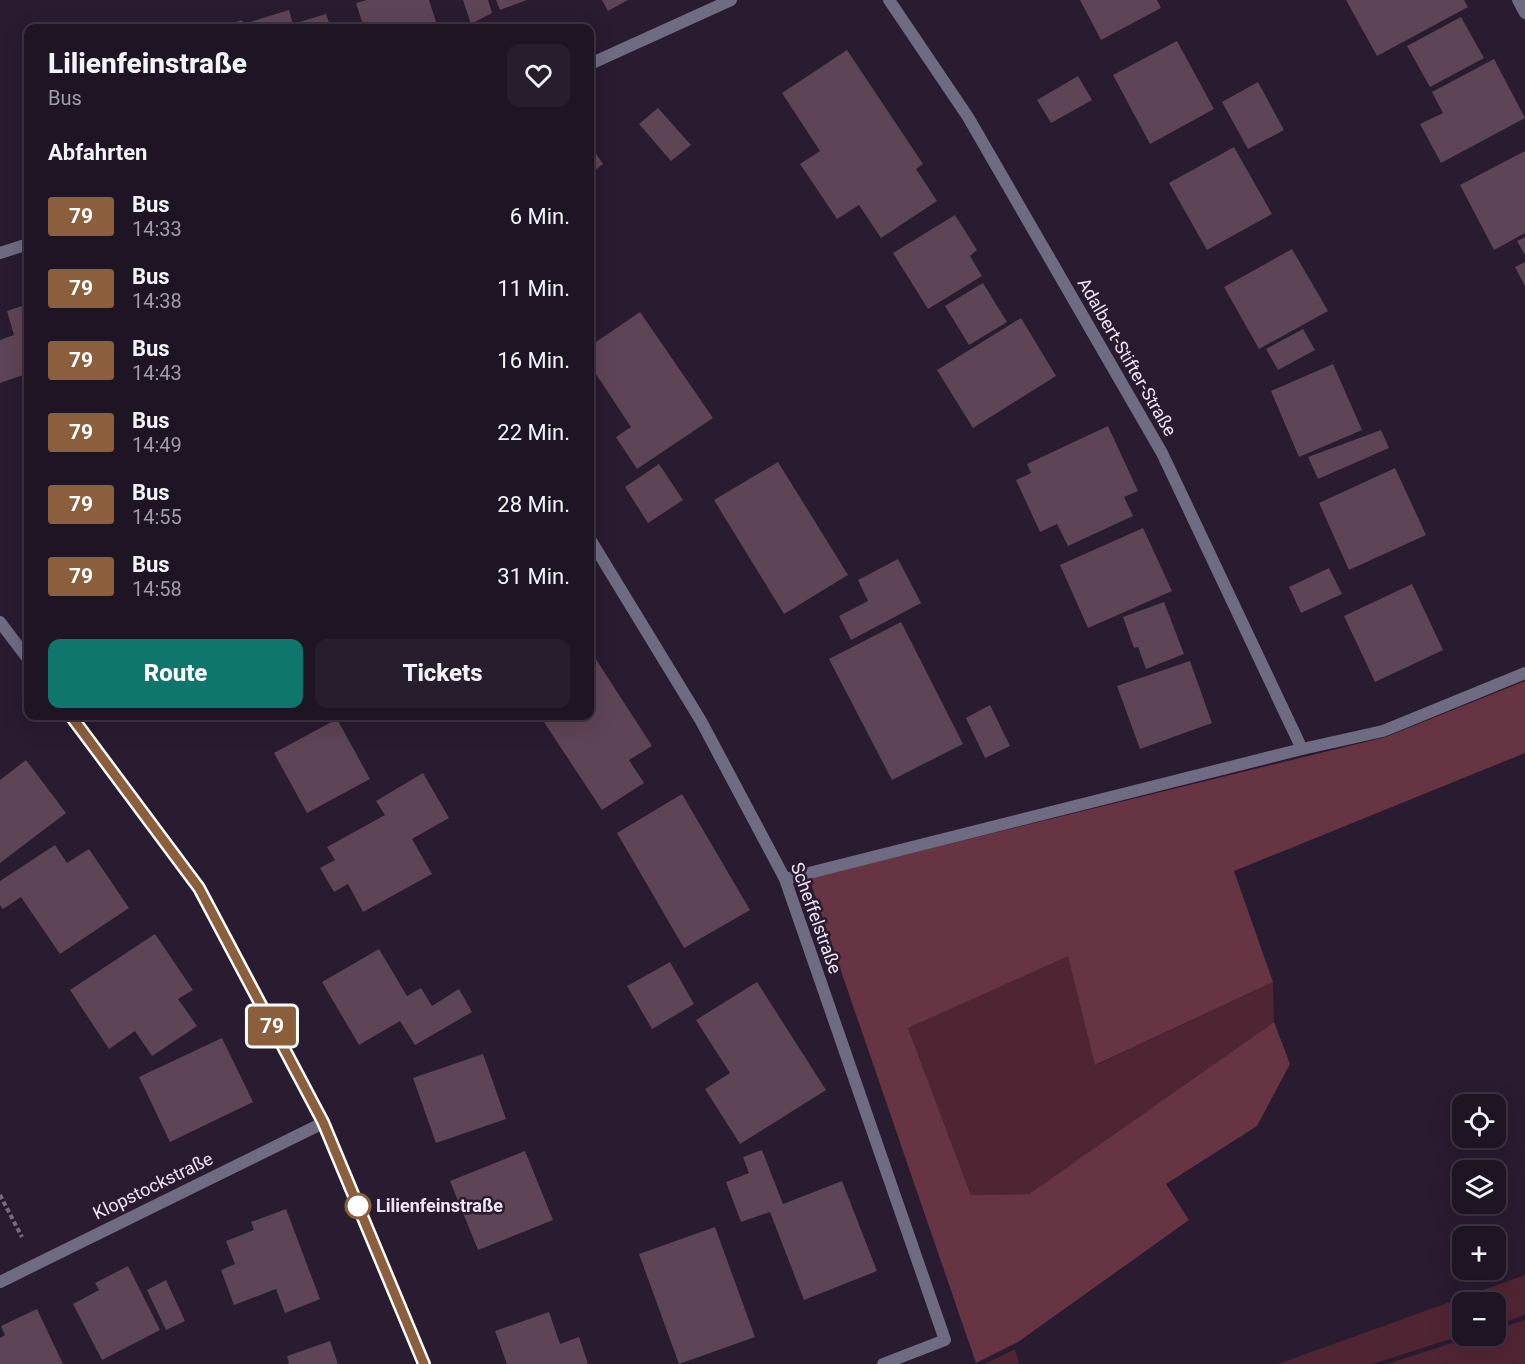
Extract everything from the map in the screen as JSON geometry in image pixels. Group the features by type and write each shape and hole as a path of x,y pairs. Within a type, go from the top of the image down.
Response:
{"street":[{"path":"594,62 731,0"},
{"name":"Adalbert-Stifter-Straße","path":"889,0 968,117 1162,453 1302,749"},
{"path":"1518,0 1525,13"},
{"path":"0,253 24,245"},
{"name":"Scheffelstraße","path":"594,546 701,721 785,879 945,1340 883,1364"},
{"path":"0,622 24,654"},
{"path":"785,879 1302,749 1383,731 1525,673"},
{"path":"73,720 199,888 323,1122 424,1364"},
{"name":"Klopstockstraße","path":"0,1282 323,1122"}],"path":[{"path":"0,1195 36,1264"}],"shaded area":[{"path":"1525,681 1525,753 1234,871 1273,982 1095,1065 1068,956 908,1028 971,1195 1029,1194 1274,1022 1290,1064 1257,1126 1166,1184 1189,1220 1018,1342 976,1363 809,878 1386,737"},
{"path":"1068,955 1096,1065 1273,982 1274,1022 1029,1194 971,1195 908,1028"},
{"path":"1525,1275 1525,1315 1506,1322 1506,1292 1478,1292"},
{"path":"1452,1301 1452,1339 1372,1364 1278,1364"},
{"path":"1525,1320 1525,1364 1387,1364 1452,1343 1452,1346 1506,1346 1506,1326"},
{"path":"1015,1349 1019,1364 985,1364"}],"building":[{"path":"367,0 429,0 437,24 363,24 356,3"},
{"path":"463,0 488,0 492,13 471,24"},
{"path":"496,0 527,0 500,10"},
{"path":"602,0 628,0 608,11"},
{"path":"1080,0 1157,0 1161,8 1101,40"},
{"path":"1346,0 1464,0 1468,7 1377,56"},
{"path":"289,10 293,24 251,24 250,22"},
{"path":"326,14 330,24 293,24"},
{"path":"1461,17 1484,58 1430,87 1407,46"},
{"path":"242,20 243,24 231,24"},
{"path":"1177,41 1214,109 1150,144 1113,75"},
{"path":"847,50 923,164 916,169 937,201 881,238 859,205 837,219 800,164 820,151 782,93"},
{"path":"1494,59 1525,118 1441,163 1420,124 1443,113 1432,92"},
{"path":"1078,76 1092,100 1051,123 1037,100"},
{"path":"1258,82 1284,130 1248,149 1222,102"},
{"path":"658,108 691,145 671,161 639,124"},
{"path":"1234,147 1272,214 1207,250 1169,183"},
{"path":"594,151 603,164 594,171"},
{"path":"1525,151 1525,233 1494,250 1460,185"},
{"path":"955,215 977,250 970,256 982,276 928,309 893,253"},
{"path":"1525,237 1525,255 1517,241"},
{"path":"1292,249 1328,311 1259,349 1224,287"},
{"path":"1525,262 1525,286 1515,267"},
{"path":"983,283 1007,322 969,345 945,306"},
{"path":"24,305 24,375 0,383 0,340 14,335 7,311"},
{"path":"640,312 713,418 637,469 616,437 631,427 594,371 594,343"},
{"path":"1021,318 1056,376 973,428 937,370"},
{"path":"1303,329 1315,350 1278,370 1266,349"},
{"path":"1333,364 1362,430 1299,457 1271,391"},
{"path":"1108,426 1138,491 1124,497 1133,516 1068,546 1057,524 1040,532 1016,480 1031,473 1027,464"},
{"path":"1381,430 1389,448 1318,479 1308,457"},
{"path":"778,462 848,575 784,614 714,500"},
{"path":"659,464 683,500 648,523 625,487"},
{"path":"1395,468 1426,535 1349,570 1319,503"},
{"path":"1143,528 1172,591 1088,628 1060,565"},
{"path":"898,559 921,603 851,640 839,616 868,601 858,580"},
{"path":"1329,568 1342,594 1301,613 1289,587"},
{"path":"1412,584 1443,650 1375,682 1344,616"},
{"path":"1164,602 1184,654 1146,669 1138,647 1134,648 1123,617"},
{"path":"901,622 963,744 892,780 829,659"},
{"path":"594,656 652,746 629,760 644,783 602,810 543,720 594,720"},
{"path":"1190,661 1212,723 1140,749 1117,686"},
{"path":"990,705 1010,746 985,758 966,718"},
{"path":"338,720 370,779 307,813 274,753"},
{"path":"26,760 66,813 0,863 0,780"},
{"path":"423,773 449,818 412,839 432,874 363,912 348,884 334,892 320,868 335,860 327,847 385,815 376,801"},
{"path":"682,794 750,910 684,948 617,833"},
{"path":"55,845 67,863 89,849 129,908 60,954 21,897 3,909 0,905 0,881"},
{"path":"155,934 193,990 178,999 197,1026 152,1056 135,1031 109,1049 70,990"},
{"path":"379,949 407,996 421,988 432,1006 459,989 472,1012 415,1045 400,1021 359,1045 322,982"},
{"path":"670,962 694,1004 652,1029 627,986"},
{"path":"757,982 826,1090 740,1144 705,1089 730,1073 696,1020"},
{"path":"222,1038 253,1102 170,1142 139,1077"},
{"path":"483,1054 506,1119 436,1143 413,1078"},
{"path":"762,1150 783,1204 842,1181 877,1271 804,1300 770,1212 741,1222 726,1182 749,1173 743,1157"},
{"path":"525,1151 553,1220 478,1250 450,1181"},
{"path":"286,1209 320,1299 285,1313 276,1289 234,1305 221,1270 235,1264 226,1241 254,1230 251,1222"},
{"path":"715,1227 755,1337 679,1364 639,1254"},
{"path":"128,1266 160,1330 102,1360 73,1304 99,1290 95,1283"},
{"path":"166,1280 185,1321 166,1330 147,1290"},
{"path":"37,1309 63,1364 0,1364 0,1338 5,1335 1,1326"},
{"path":"549,1312 560,1344 579,1337 588,1364 507,1364 495,1331"},
{"path":"330,1341 338,1364 289,1364 287,1356"}],"bus line":[{"name":"79","path":"74,720 199,888 323,1122 424,1364"}],"place":[{"name":"Lilienfeinstraße","path":"358,1206"}]}
